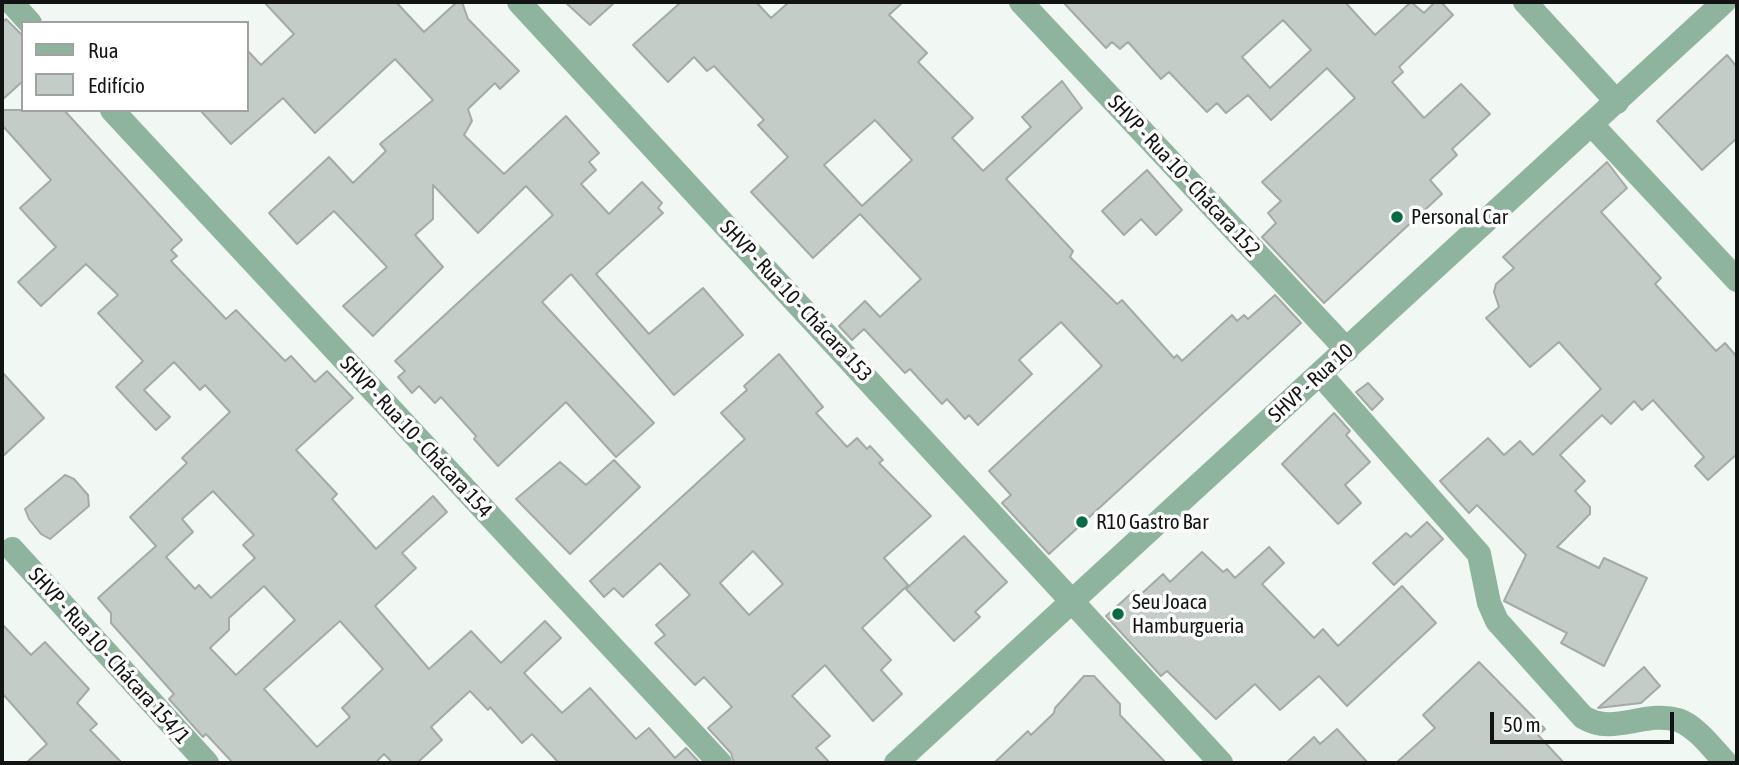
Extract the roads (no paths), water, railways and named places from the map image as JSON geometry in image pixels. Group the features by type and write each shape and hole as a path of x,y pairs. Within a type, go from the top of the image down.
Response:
{"street":[{"path":"11,2 28,21"},
{"name":"SHVP - Rua 10 - Chácara 153","path":"519,2 1221,763"},
{"name":"SHVP - Rua 10 - Chácara 152","path":"1021,2 1347,351"},
{"path":"1525,2 1617,102"},
{"name":"SHVP - Rua 10","path":"896,763 1724,2"},
{"name":"SHVP - Rua 10 - Chácara 154","path":"114,112 720,763"},
{"path":"1592,125 1737,280"},
{"path":"1320,374 1479,554 1485,589 1497,621 1583,718 1600,727 1663,718 1680,720 1697,733 1726,763"},
{"name":"SHVP - Rua 10 - Chácara 154/1","path":"12,549 206,763"}],"place":[{"name":"Personal Car","path":"1397,217"},
{"name":"R10 Gastro Bar","path":"1082,522"},
{"name":"Seu Joaca Hamburgueria","path":"1118,614"}]}
